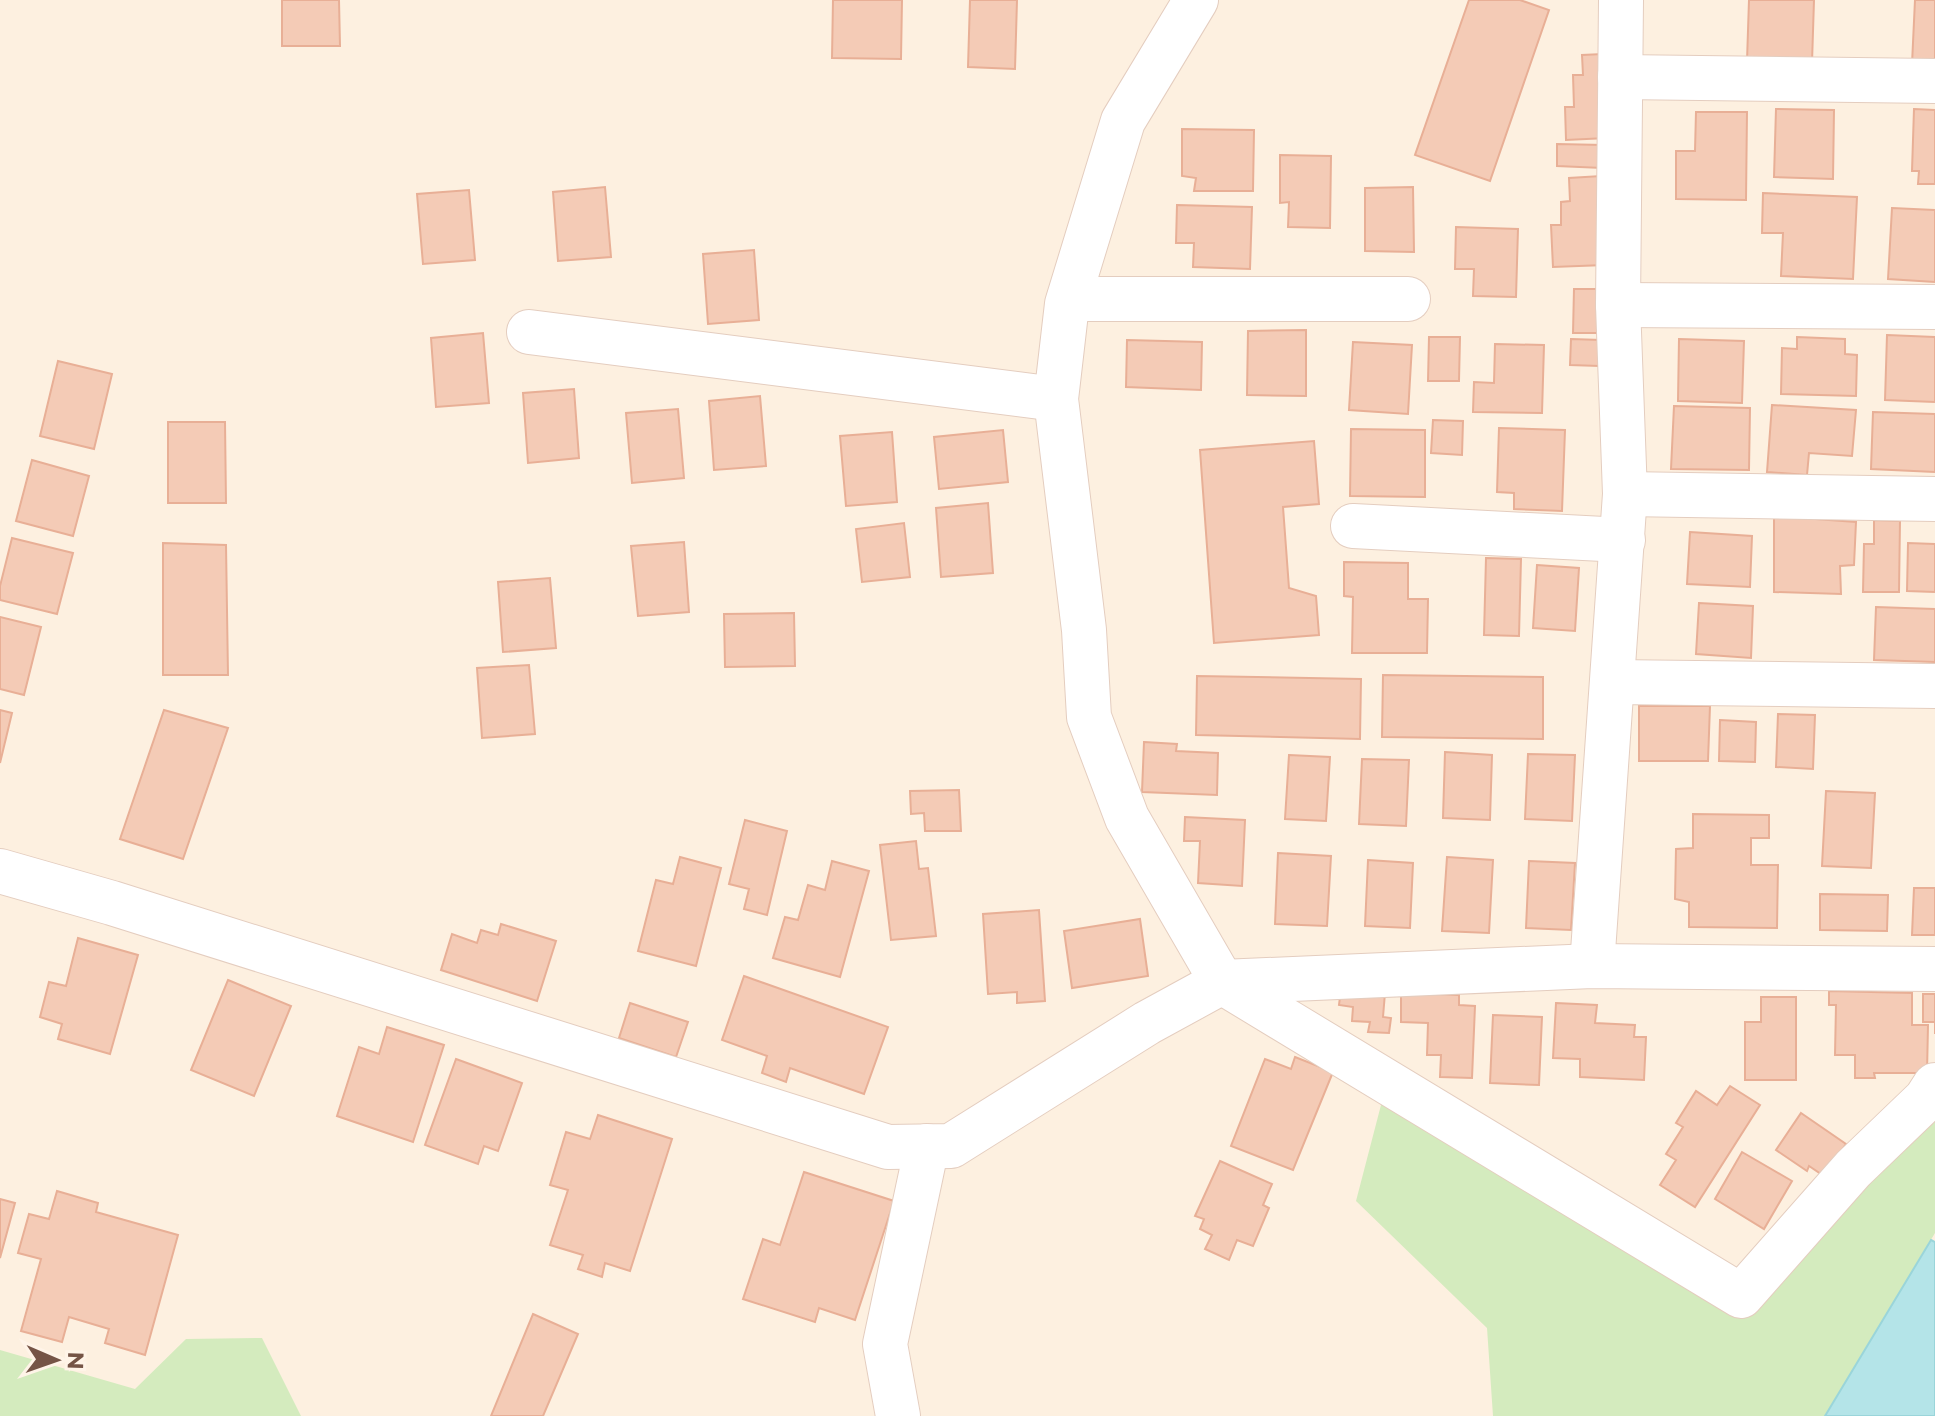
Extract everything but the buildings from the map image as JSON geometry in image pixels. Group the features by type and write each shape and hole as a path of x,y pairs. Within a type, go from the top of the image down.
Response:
{"street":[{"path":"1196,0 1123,121 1069,299 1056,399 1084,630 1089,717 1127,818 1222,982 1741,1296 1853,1169 1926,1099 1935,1085"},
{"path":"1592,966 1625,494 1618,305 1621,0"},
{"path":"1620,77 1935,81"},
{"path":"1069,299 1408,299"},
{"path":"1618,305 1935,307"},
{"path":"529,332 1056,399"},
{"path":"1625,494 1935,499"},
{"path":"1353,526 1623,540"},
{"path":"1613,682 1935,686"},
{"path":"0,871 112,903 888,1147 951,1146 1147,1023 1222,982 1592,966 1935,969"},
{"path":"898,1416 885,1344 927,1146"}],"green space":[{"path":"1935,1066 1935,1233 1825,1416 1493,1416 1487,1328 1356,1201 1387,1082 1741,1296"},
{"path":"262,1338 301,1416 0,1416 0,1350 135,1389 186,1339"}],"water":[{"path":"1931,1240 1935,1242 1935,1416 1825,1416"}]}
